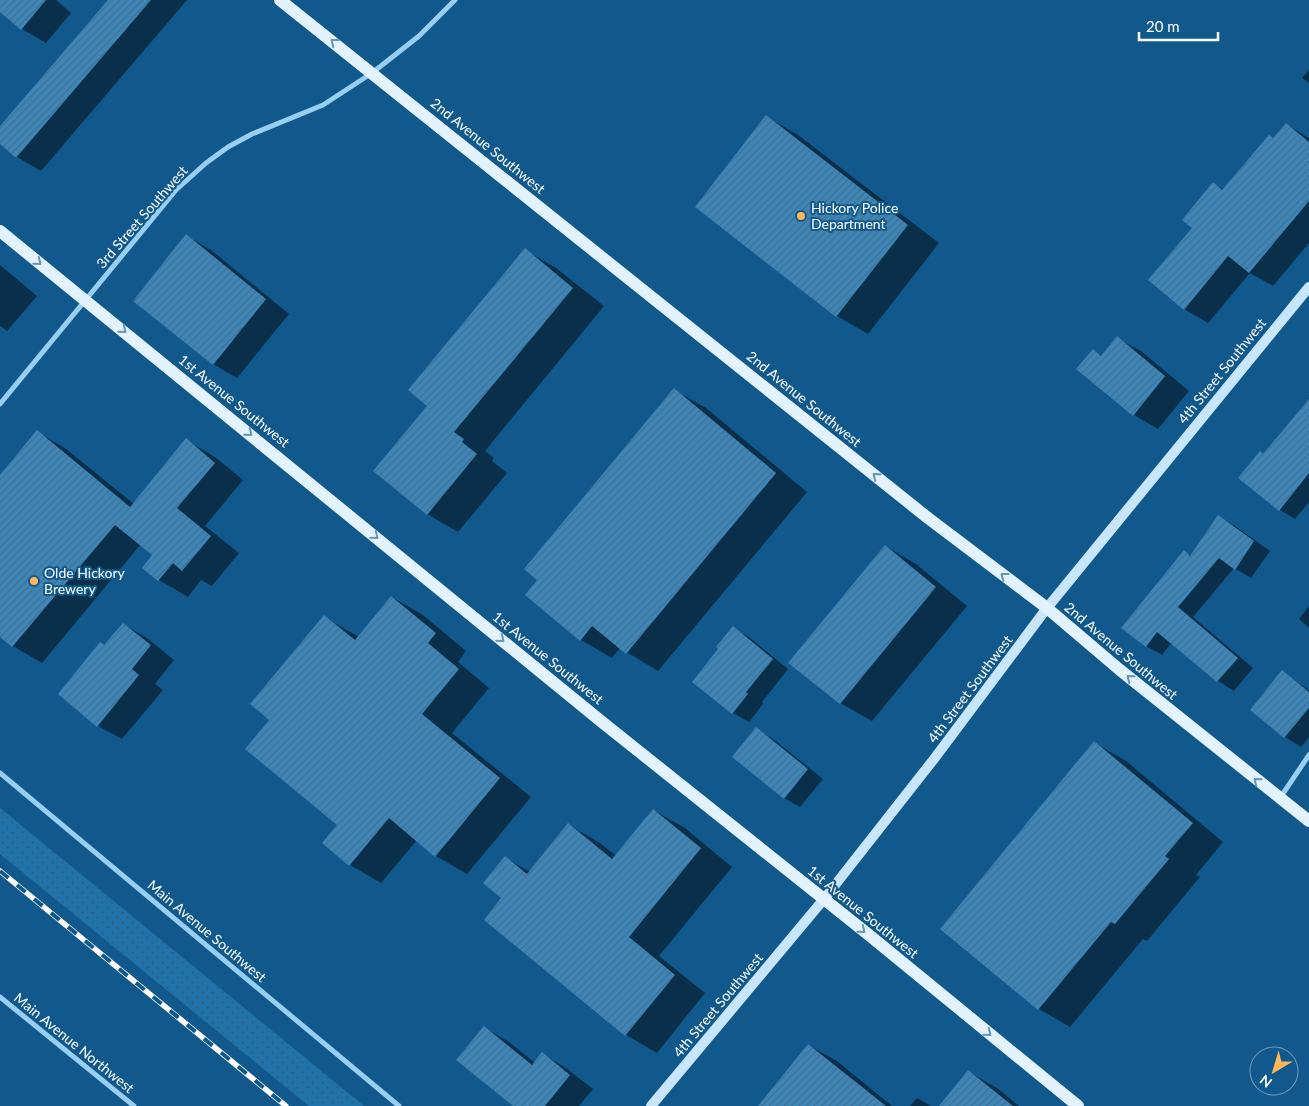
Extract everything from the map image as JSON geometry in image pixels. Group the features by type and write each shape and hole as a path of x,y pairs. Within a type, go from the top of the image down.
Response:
{"main road":[{"name":"2nd Avenue Southwest","path":"280,0 920,512 1047,608 1127,676 1309,821"},
{"name":"1st Avenue Southwest","path":"0,231 602,722 824,899 1078,1106"},
{"name":"4th Street Southwest","path":"651,1106 824,899 934,759 1047,608 1309,287"}],"street":[{"name":"3rd Street Southwest","path":"0,404 176,190 206,162 252,134 323,105 372,73 419,36 455,0"},
{"path":"1280,798 1309,755"},
{"name":"Main Avenue Southwest","path":"0,773 399,1106"},
{"name":"Main Avenue Northwest","path":"0,997 134,1106"}],"shaded area":[{"path":"0,808 364,1106 309,1106 0,854"}],"building":[{"path":"0,0 46,0 21,30 0,12"},
{"path":"108,0 151,0 16,158 0,144 0,126"},
{"name":"Hickory Police Department","path":"766,115 908,225 836,317 695,207"},
{"path":"1286,123 1309,142 1309,201 1249,273 1228,256 1184,310 1148,280 1192,228 1182,220 1213,182 1222,190 1269,135 1273,138"},
{"path":"186,234 266,299 213,365 133,301"},
{"path":"525,248 573,288 454,432 464,439 462,442 477,454 427,515 373,471 427,406 408,390"},
{"path":"1117,336 1165,376 1133,416 1076,369 1093,349 1101,356"},
{"path":"674,388 776,473 626,654 592,626 580,641 525,595 537,580 524,569"},
{"path":"1309,399 1309,473 1279,511 1238,478 1260,451 1263,454"},
{"name":"Olde Hickory Brewery","path":"37,430 130,507 186,438 215,463 177,508 211,536 182,571 173,563 158,581 142,568 152,555 115,525 12,647 0,637 0,475"},
{"path":"1218,515 1254,541 1235,570 1219,558 1178,607 1238,658 1217,682 1157,632 1146,647 1121,628 1184,550 1190,556"},
{"path":"885,545 936,587 840,704 788,663"},
{"path":"391,596 436,633 428,643 459,669 422,714 500,778 435,857 389,818 349,866 322,843 337,825 245,749 269,720 250,704 324,615 355,640"},
{"path":"123,623 151,645 132,669 139,675 97,727 58,694 100,642 104,645"},
{"path":"733,626 773,659 746,692 748,694 732,714 692,682"},
{"path":"1282,670 1309,692 1309,708 1284,738 1250,710"},
{"path":"756,727 808,769 784,799 732,757"},
{"path":"1094,741 1193,823 1165,856 1169,859 1115,924 1111,922 1038,1010 940,929"},
{"path":"653,809 701,848 629,937 675,975 625,1036 484,920 501,898 483,883 505,856 527,874 568,823 612,859"},
{"path":"484,1026 532,1065 542,1052 570,1075 545,1106 513,1106 456,1060"},
{"path":"808,1044 886,1106 758,1106"},
{"path":"968,1070 1013,1106 939,1106"}],"railway":[{"path":"0,871 286,1106"}],"place":[{"name":"Hickory Police Department","path":"801,216"},
{"name":"Olde Hickory Brewery","path":"34,581"}]}
